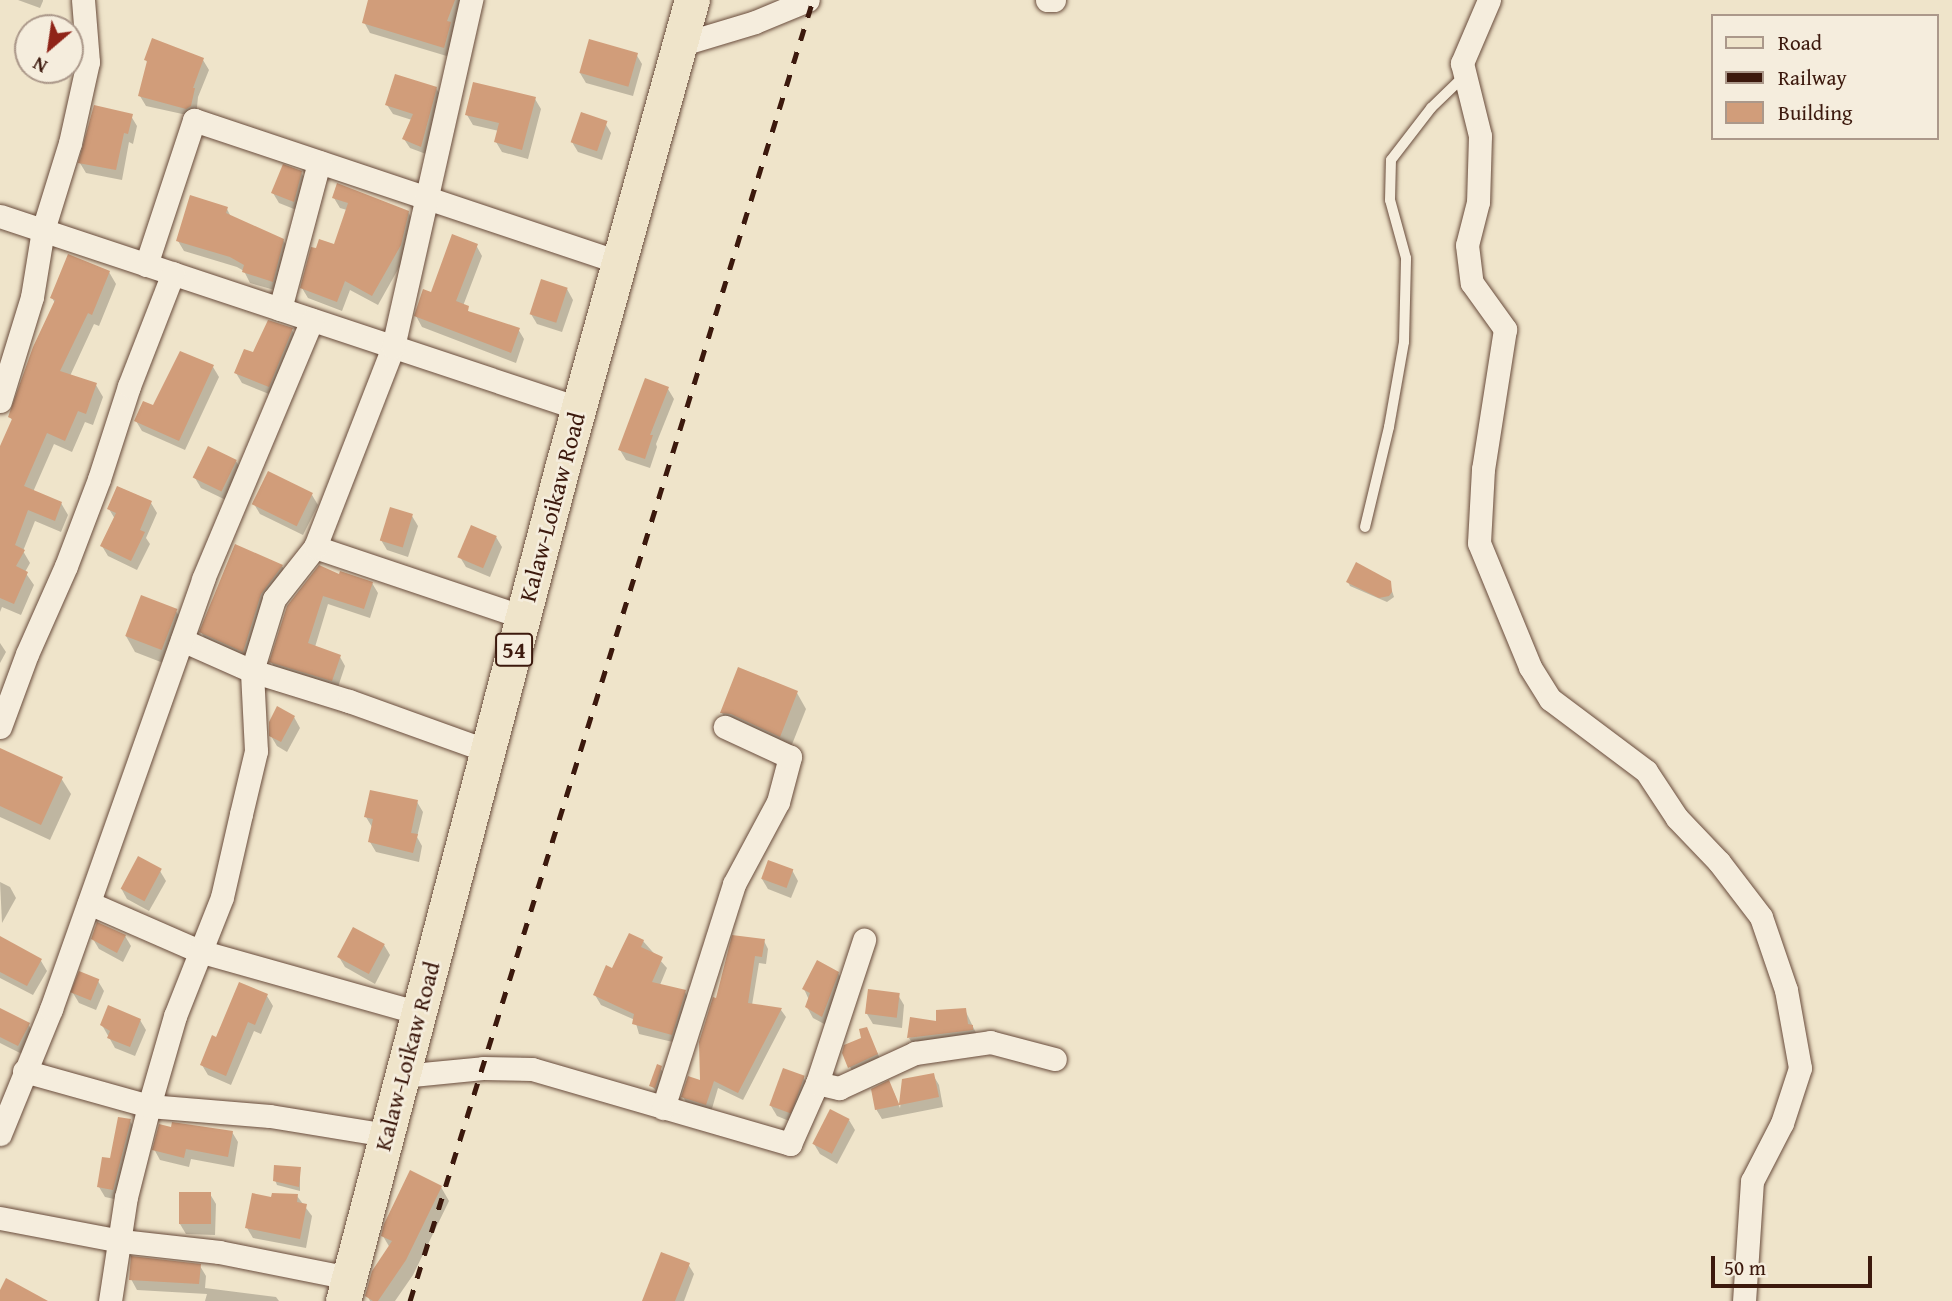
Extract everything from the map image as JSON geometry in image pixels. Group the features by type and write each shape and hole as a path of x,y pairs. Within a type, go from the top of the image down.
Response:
{"main road":[{"name":"Kalaw-Loikaw Road","path":"346,1290 578,408 692,0"}],"street":[{"path":"0,401 32,297 43,230 70,143 88,62 83,0"},
{"path":"110,1301 126,1198 149,1106 175,1016 222,897 256,751 253,671 274,599 315,548 393,347 471,0"},
{"path":"679,45 755,22 808,0"},
{"path":"1047,0 1054,0"},
{"path":"1489,0 1462,63 1480,136 1478,202 1467,245 1472,283 1505,330 1483,468 1479,543 1530,667 1550,699 1646,771 1677,818 1719,862 1761,917 1786,990 1800,1068 1782,1123 1752,1181 1744,1301"},
{"path":"146,265 194,120 619,262"},
{"path":"280,309 319,162"},
{"path":"0,216 578,408"},
{"path":"0,727 27,654 66,566 99,479 129,386 173,273"},
{"path":"0,1134 89,903 118,812 203,579 312,320"},
{"path":"315,548 523,617"},
{"path":"182,640 253,671 349,701 488,751"},
{"path":"663,1108 734,884 778,802 790,757 725,727"},
{"path":"89,903 199,951 419,1013"},
{"path":"402,1076 483,1068 533,1069 790,1144 817,1083 864,940"},
{"path":"817,1083 839,1088 915,1054 990,1042 1055,1059"},
{"path":"24,1071 149,1106 270,1116 387,1135"},
{"path":"0,1217 121,1241 219,1252 346,1290"}],"lane":[{"path":"1365,527 1389,427 1404,342 1406,258 1390,200 1391,160 1431,108 1465,75"}],"building":[{"path":"368,0 455,0 447,21 451,22 444,48 362,23"},
{"path":"152,38 204,58 193,88 191,106 186,109 138,96 147,61 144,60"},
{"path":"589,39 638,53 628,87 579,73"},
{"path":"395,74 437,87 421,147 402,139 413,114 385,105"},
{"path":"473,82 536,97 522,150 494,142 499,123 465,115"},
{"path":"94,105 133,114 128,134 124,133 116,170 78,163"},
{"path":"581,112 607,121 597,151 571,142"},
{"path":"283,164 302,171 294,202 271,193"},
{"path":"337,183 409,211 401,245 372,296 345,281 337,302 300,288 311,247 316,248 319,239 334,244 348,203 332,198"},
{"path":"190,195 228,207 226,213 284,239 273,282 242,272 244,265 230,257 176,241"},
{"path":"452,234 478,244 456,301 469,306 468,311 520,328 511,353 414,316 423,289 431,292"},
{"path":"68,254 110,271 92,315 88,313 60,371 97,383 86,414 78,411 65,441 47,433 24,486 62,502 55,521 28,510 15,545 25,550 16,566 28,572 14,604 0,598 0,446 12,419 8,417 33,347 55,300 50,298"},
{"path":"541,279 568,288 556,323 530,314"},
{"path":"268,320 293,328 269,387 234,373 244,349 253,352"},
{"path":"180,351 214,365 179,441 134,421 143,401 153,405"},
{"path":"645,378 669,387 650,435 653,435 645,459 618,450"},
{"path":"208,446 237,460 221,491 193,477"},
{"path":"268,471 313,493 297,526 252,504"},
{"path":"117,486 152,501 140,530 145,532 131,561 100,546 116,513 107,509"},
{"path":"390,507 413,514 403,547 380,540"},
{"path":"471,525 497,536 483,568 457,557"},
{"path":"235,544 283,565 261,594 243,652 199,632"},
{"path":"1356,562 1391,581 1392,592 1389,596 1379,598 1346,582"},
{"path":"319,565 339,574 340,571 373,582 364,609 323,596 308,643 341,655 332,681 269,662 287,606"},
{"path":"141,595 177,609 162,650 125,636"},
{"path":"738,667 798,691 780,737 731,714 720,713"},
{"path":"277,706 295,716 281,742 269,736 269,722"},
{"path":"0,748 63,777 41,825 0,806"},
{"path":"370,790 418,800 411,833 418,834 413,853 368,842 373,819 364,817"},
{"path":"138,856 162,869 144,901 121,889"},
{"path":"768,860 793,869 787,888 761,879"},
{"path":"97,922 126,935 117,953 91,939"},
{"path":"353,927 385,944 369,974 337,957"},
{"path":"629,933 644,940 641,947 663,957 652,982 686,990 672,1035 632,1024 634,1014 593,995 606,965 612,968"},
{"path":"732,935 765,939 762,957 755,956 748,1003 782,1008 738,1093 714,1081 706,1105 681,1097 688,1076 700,1080 699,1042 713,997 716,998"},
{"path":"0,936 42,959 27,986 0,972"},
{"path":"817,960 839,972 822,1017 805,1007 810,993 802,989"},
{"path":"79,971 99,979 91,1001 70,992"},
{"path":"239,982 268,994 255,1025 248,1022 226,1076 200,1065 212,1035 216,1037"},
{"path":"868,989 900,993 897,1018 865,1014"},
{"path":"108,1005 141,1019 130,1047 107,1038 110,1031 100,1025"},
{"path":"0,1008 30,1023 18,1046 0,1037"},
{"path":"966,1008 968,1024 973,1025 973,1030 907,1038 910,1017 936,1021 936,1010"},
{"path":"867,1027 878,1054 848,1068 842,1053 844,1045 861,1038 859,1029"},
{"path":"657,1064 662,1066 655,1088 649,1086"},
{"path":"783,1068 805,1076 791,1113 769,1106"},
{"path":"934,1073 939,1097 875,1110 871,1089 889,1080 899,1104 902,1079"},
{"path":"830,1109 850,1119 832,1154 812,1144"},
{"path":"118,1117 131,1119 113,1190 97,1187 102,1157 110,1158"},
{"path":"172,1122 233,1131 228,1157 186,1149 184,1158 152,1150 159,1124 171,1127"},
{"path":"274,1165 301,1167 299,1187 273,1181"},
{"path":"410,1170 442,1186 406,1260 378,1301 373,1301 365,1296 372,1271 392,1241 381,1236 384,1224"},
{"path":"179,1192 211,1192 211,1224 179,1224"},
{"path":"252,1193 271,1197 272,1193 298,1194 297,1202 307,1204 300,1239 245,1228"},
{"path":"661,1252 690,1263 675,1301 642,1301"},
{"path":"131,1256 201,1264 199,1284 129,1280"},
{"path":"6,1278 48,1301 0,1301 0,1290"}],"railway":[{"path":"410,1301 813,0"}]}
